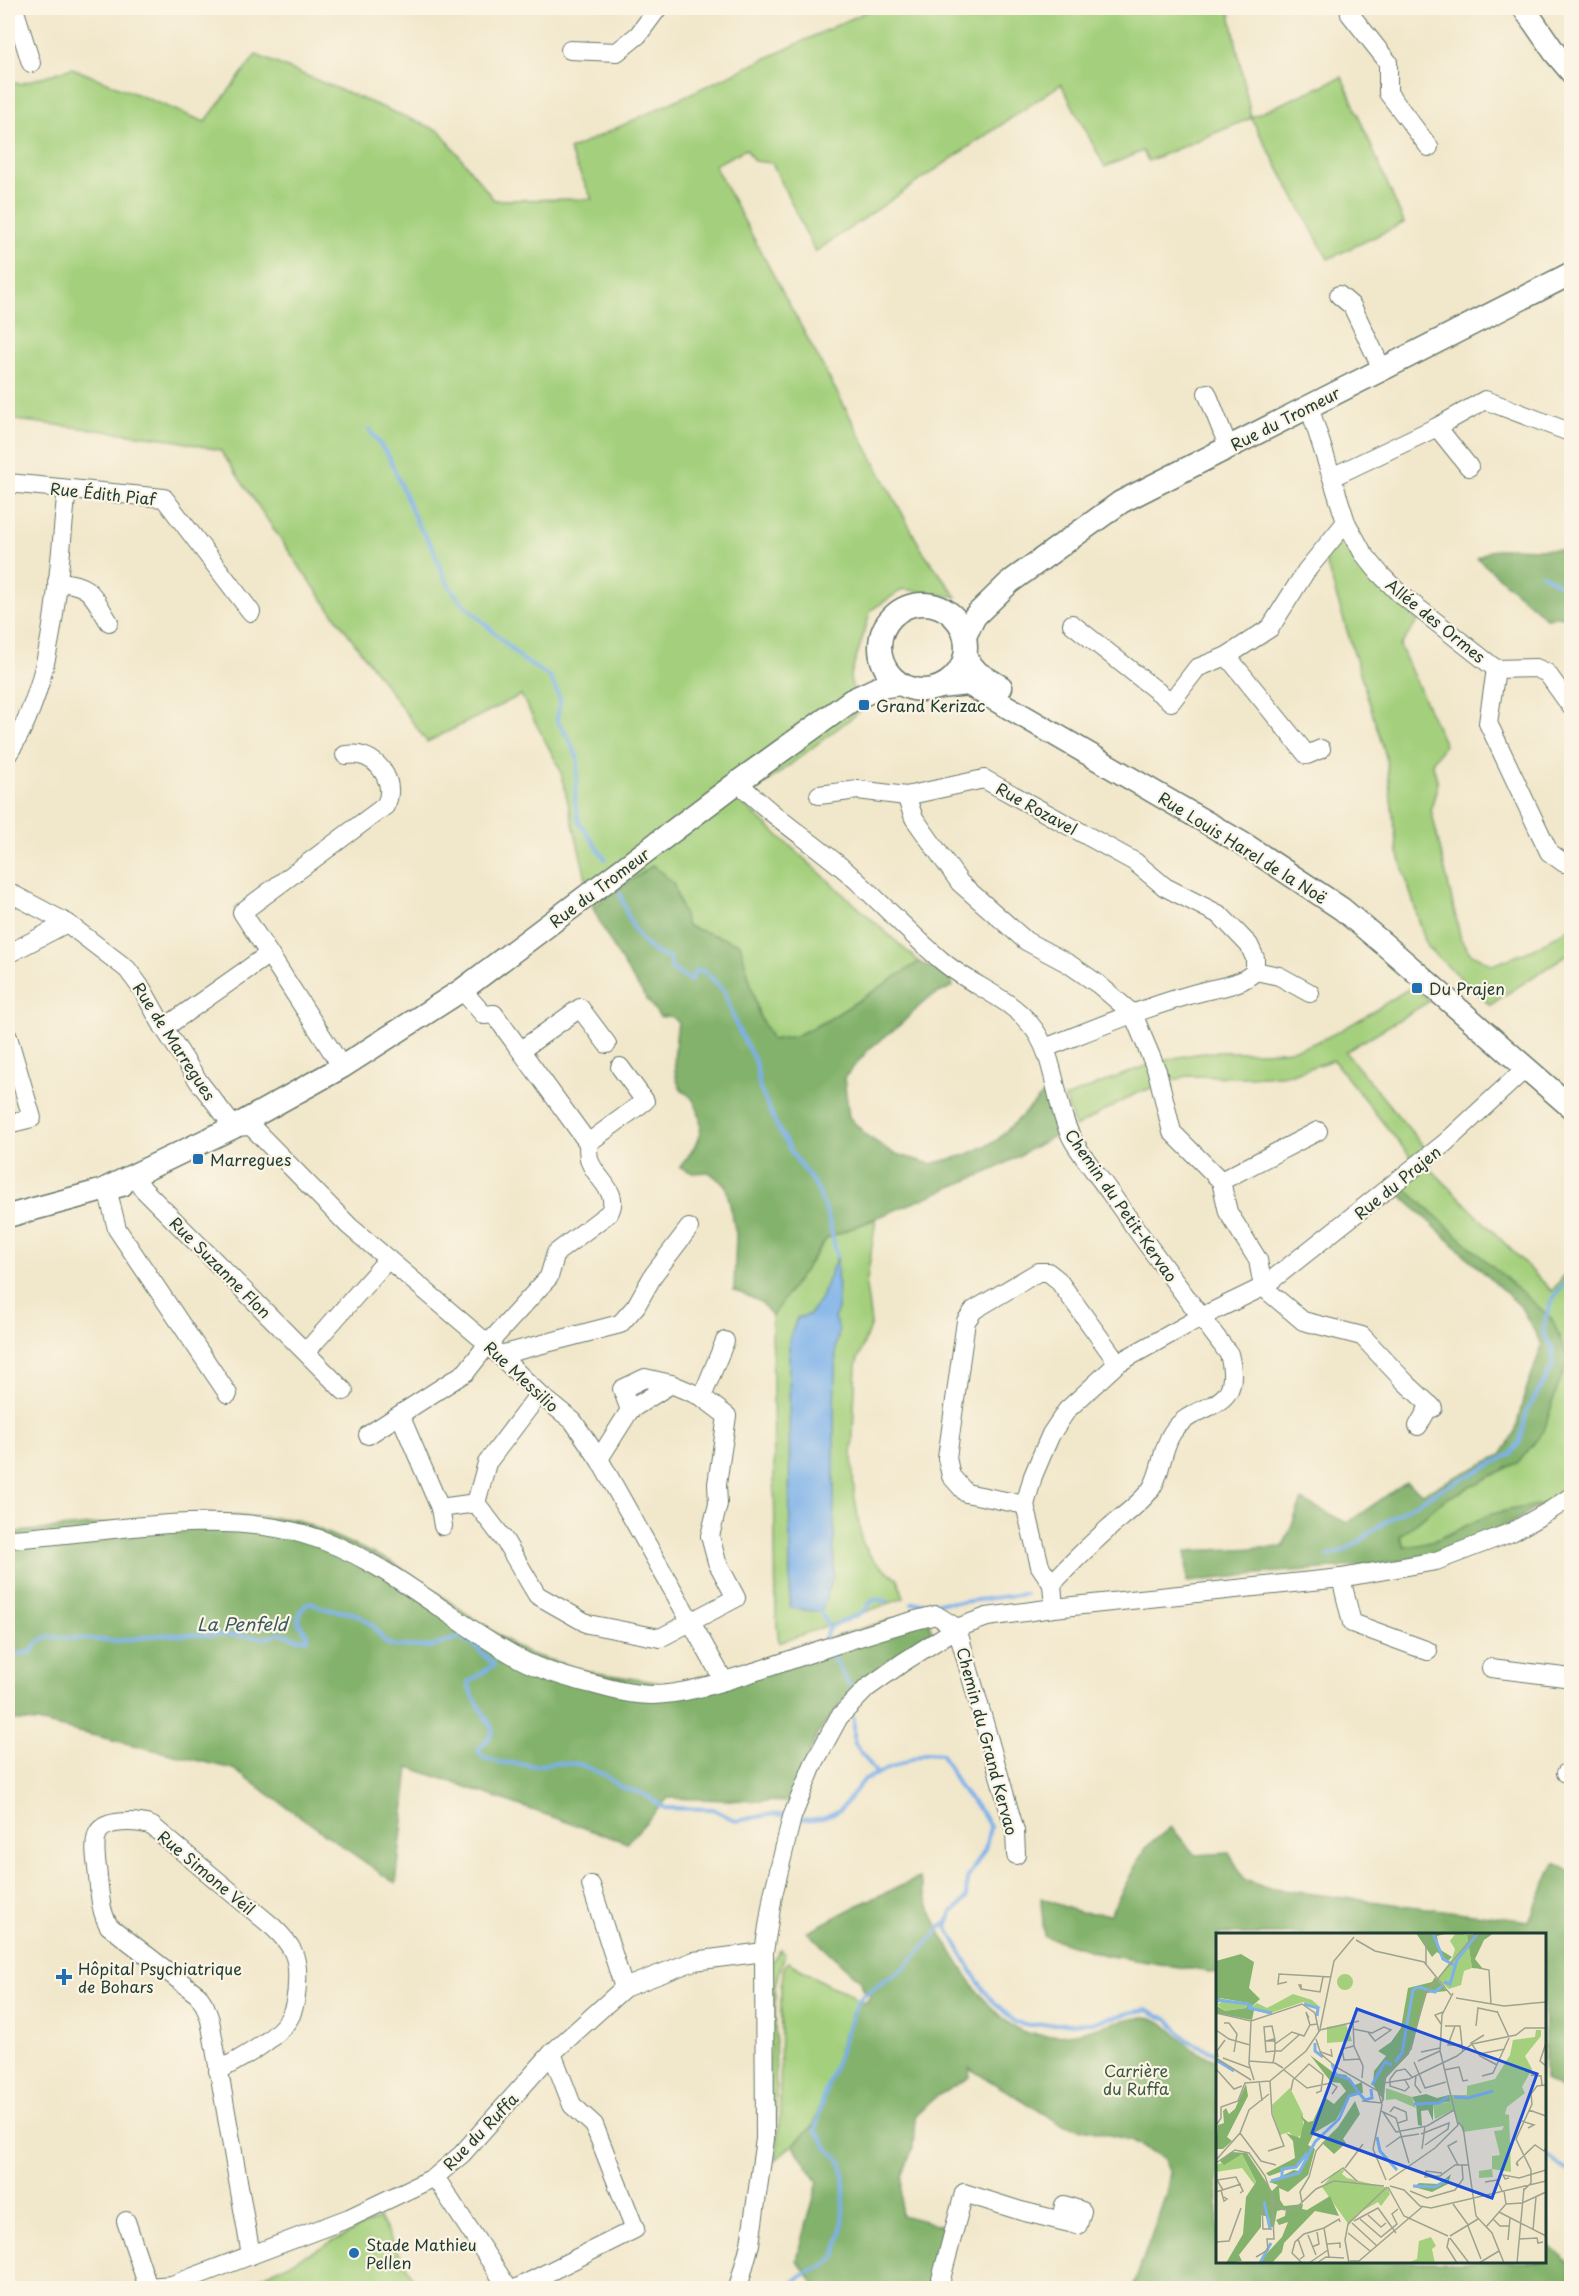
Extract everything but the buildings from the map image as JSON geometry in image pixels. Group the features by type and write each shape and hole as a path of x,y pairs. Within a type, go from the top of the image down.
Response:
{"main road":[{"path":"1524,8 1572,73"},
{"name":"Rue du Tromeur","path":"947,611 972,603 1010,582 1121,502 1572,273"},
{"name":"Rue du Tromeur","path":"965,647 975,616 1010,582"},
{"path":"914,604 931,604 947,611 959,622 965,647 956,675 940,687 927,691 913,690 900,684 887,672 880,656 880,639 886,623 898,611 914,604"},
{"name":"Rue Louis Harel de la Noë","path":"965,647 978,673 1280,853 1322,881 1372,921 1572,1094"},
{"name":"Rue du Tromeur","path":"852,700 871,675 880,656"},
{"name":"Rue du Tromeur","path":"8,1216 138,1181 242,1127 342,1067 462,990 738,782 852,700 880,687 900,684"},
{"name":"Rue Louis Harel de la Noë","path":"940,687 968,684 1237,840 1293,875 1342,909 1572,1108"},
{"name":"Rue du Tromeur","path":"107,1188 242,1127"}],"street":[{"path":"14,8 31,63"},
{"path":"570,50 617,52 638,35 658,8"},
{"path":"1354,8 1350,14 1388,62 1388,93 1429,147"},
{"path":"1339,295 1352,306 1382,369"},
{"path":"1206,393 1228,446"},
{"path":"1332,477 1437,427 1485,400 1572,433"},
{"name":"Allée des Ormes","path":"1309,406 1346,522 1363,553 1399,593 1496,669 1536,668 1542,670 1547,673 1572,708"},
{"path":"1437,427 1469,467"},
{"name":"Rue Édith Piaf","path":"8,483 164,498 251,612"},
{"path":"9,745 29,710 48,655 57,600 67,489"},
{"path":"1072,624 1171,702 1197,668 1227,656 1270,628 1306,571 1346,522"},
{"path":"57,582 73,583 90,590 109,622"},
{"path":"1227,656 1307,755 1321,749"},
{"name":"Allée des Ormes","path":"1496,669 1488,723 1549,852 1564,862 1572,860"},
{"path":"342,1067 242,912 385,806 390,797 388,779 369,759 360,755 345,755"},
{"name":"Rue Rozavel","path":"819,795 858,790 906,796 984,779 1135,862 1166,887 1220,915 1249,945 1255,958 1255,970"},
{"name":"Chemin du Petit-Kervao","path":"738,782 758,802 846,871 943,962 1013,1007 1038,1033 1045,1048 1059,1104 1074,1142 1130,1222 1229,1354 1234,1372 1232,1386 1219,1401 1185,1420 1172,1432 1152,1488 1072,1562 1052,1584"},
{"path":"906,796 914,818 960,883 1026,941 1069,964 1119,1000 1133,1014 1153,1059 1172,1132 1221,1181 1228,1212 1258,1260 1263,1287 1304,1321 1362,1336 1406,1383 1432,1406 1418,1426"},
{"name":"Rue de Marregues","path":"8,893 67,923 127,969 142,989 199,1082 242,1127"},
{"path":"8,954 67,923"},
{"path":"164,1028 269,954"},
{"path":"1045,1048 1164,1002 1224,987 1249,976 1255,970 1279,976 1310,993"},
{"path":"368,1435 466,1372 494,1349 549,1277 556,1253 609,1213 612,1208 611,1194 590,1162 588,1143 494,1014 484,1015 462,990"},
{"path":"521,1050 580,1008 607,1044"},
{"path":"8,1037 32,1118 8,1124"},
{"path":"588,1143 645,1101 620,1067"},
{"name":"Rue du Prajen","path":"1025,1505 1033,1476 1051,1434 1067,1410 1118,1364 1201,1317 1263,1287 1445,1143 1526,1070"},
{"name":"Rue Messilio","path":"242,1127 349,1226 494,1349 539,1394 573,1421 599,1459 724,1681"},
{"path":"1221,1181 1318,1131"},
{"name":"Rue Suzanne Flon","path":"138,1181 143,1189 344,1391"},
{"path":"107,1188 117,1229 228,1394"},
{"path":"494,1349 620,1324 636,1306 654,1274 689,1228"},
{"path":"306,1352 388,1259"},
{"path":"1054,1608 1052,1584 1040,1566 1025,1505 966,1493 951,1476 947,1458 966,1321 974,1310 1009,1288 1038,1272 1048,1272 1058,1280 1118,1364"},
{"path":"702,1397 724,1341"},
{"path":"476,1503 505,1541 537,1595 588,1624 660,1638 736,1598 717,1562 710,1536 718,1504 717,1484 728,1416 702,1397 671,1384 630,1410 599,1459"},
{"path":"476,1503 487,1463 539,1394"},
{"path":"404,1422 440,1508 443,1526"},
{"path":"738,2289 750,2244 765,2139 764,1952 773,1895 786,1836 801,1790 839,1717 867,1688 957,1628 987,1617 1341,1578 1436,1561 1512,1532 1572,1496"},
{"path":"440,1508 476,1503"},
{"path":"8,1539 197,1523 258,1525 304,1534 339,1546 378,1568 524,1661 556,1674 626,1692 654,1695 688,1691 724,1681 899,1624 936,1616 957,1628"},
{"path":"1341,1578 1353,1623 1428,1651"},
{"name":"Chemin du Grand Kervao","path":"957,1628 1015,1831 1016,1855"},
{"path":"1491,1668 1572,1678"},
{"name":"Rue Simone Veil","path":"218,2071 261,2045 290,2017 296,1998 298,1976 296,1957 289,1943 273,1928 152,1826 142,1822 123,1822 105,1826 97,1833 95,1850 102,1915 109,1926 198,1995 210,2020 218,2071 251,2255"},
{"path":"591,1885 624,1988"},
{"name":"Rue du Ruffa","path":"143,2288 173,2287 349,2217 435,2177 462,2154 552,2053 624,1988 694,1961 764,1952"},
{"path":"517,2289 635,2229 594,2125 572,2105 552,2053"},
{"path":"435,2177 508,2289"},
{"path":"942,2289 941,2279 964,2193 1021,2211 1061,2220"},
{"path":"126,2221 143,2288"}],"green space":[{"path":"874,8 1229,8 1251,117 1342,77 1404,223 1328,259 1251,118 1148,161 1143,151 1105,167 1061,84 815,252 772,163 754,161 746,149 714,165 922,550 957,597 903,589 871,610 850,678 859,712 741,802 919,962 828,1020 795,1036 772,1040 759,1015 740,944 687,926 673,884 653,865 593,908 560,769 521,695 427,742 303,572 220,450 163,438 8,419 8,82 20,84 72,68 205,122 256,55 440,131 494,200 592,199 569,150"},
{"path":"1338,542 1347,543 1382,589 1418,621 1400,646 1445,745 1432,762 1438,783 1431,809 1461,940 1470,953 1492,965 1532,950 1571,927 1571,952 1490,1005 1427,947 1397,849 1386,757 1324,556"},
{"path":"1511,548 1571,550 1571,616 1546,618 1477,558 1489,551"},
{"path":"653,865 673,883 687,926 740,944 759,1015 772,1040 796,1036 828,1020 919,962 951,978 953,986 927,999 901,1024 869,1049 844,1078 849,1117 866,1135 893,1153 931,1164 966,1155 996,1141 1051,1087 1061,1132 995,1169 827,1238 772,1316 761,1302 734,1290 736,1234 726,1186 709,1172 693,1173 680,1167 696,1144 701,1128 698,1110 692,1098 680,1087 675,1073 674,1055 678,1022 670,1016 660,1017 650,1004 615,951 593,908"},
{"path":"1413,986 1430,1001 1345,1052 1426,1149 1412,1159 1333,1060 1292,1074 1248,1077 1187,1076 1137,1093 1075,1127 1065,1098 1133,1071 1186,1056 1217,1052 1284,1051 1309,1045 1349,1026"},
{"path":"1428,1166 1552,1291 1571,1267 1571,1485 1543,1504 1489,1515 1417,1547 1404,1546 1400,1536 1444,1500 1519,1462 1569,1360 1494,1269 1402,1186"},
{"path":"1402,1186 1552,1319 1569,1360 1544,1431 1519,1462 1444,1500 1400,1536 1404,1546 1437,1540 1477,1520 1507,1510 1543,1504 1489,1534 1432,1555 1374,1565 1187,1582 1186,1551 1283,1547 1302,1500 1347,1523 1406,1482 1423,1493 1501,1455 1515,1433 1523,1400 1542,1345 1520,1306 1396,1191"},
{"path":"876,1219 866,1286 871,1324 856,1365 852,1456 854,1492 862,1542 873,1560 898,1579 904,1598 779,1643 776,1615 772,1316 827,1238"},
{"path":"204,1514 295,1519 392,1562 526,1653 590,1672 675,1685 927,1609 932,1635 887,1662 846,1697 816,1736 792,1802 668,1798 627,1843 409,1767 396,1884 233,1769 38,1722 8,1720 8,1533"},
{"path":"1171,1827 1195,1855 1229,1853 1245,1880 1266,1888 1529,1921 1555,1863 1571,1872 1571,2095 1546,2081 1546,1933 1216,1933 1216,1973 1104,1955 1044,1936 1041,1898 1079,1912 1110,1914 1145,1848"},
{"name":"Carrière du Ruffa","path":"919,1878 936,1923 958,1962 987,2003 1010,2024 1022,2031 1041,2035 1076,2033 1135,2018 1152,2018 1170,2028 1196,2051 1216,2060 1216,2263 1546,2263 1546,2244 1571,2264 1571,2288 1133,2288 1166,2194 1170,2173 1163,2158 1131,2140 1061,2124 969,2068 970,2077 937,2096 915,2117 913,2147 902,2177 901,2215 944,2226 930,2285 917,2288 814,2288 815,2286 797,2260 818,2182 793,2145 814,2125 852,2012 858,2001 865,2003 871,1996 863,1989 861,1982 807,1932 860,1904"},
{"path":"781,1949 785,1954 775,1987 776,2134 772,2156 768,2159 771,1963"},
{"path":"788,1962 828,1985 849,1993 858,2001 842,2039 814,2125 776,2160 780,2114 781,1987 784,1967"},
{"name":"Stade Mathieu Pellen","path":"379,2218 419,2288 240,2288"}],"water":[{"path":"837,1256 838,1309 834,1318 839,1330 836,1346 834,1410 834,1575 821,1612 790,1608 789,1341 797,1318 809,1315 821,1298"}],"waterway":[{"path":"369,429 389,457 417,523 433,548 445,579 457,597 523,660 550,677 560,699 557,721 568,737 578,759 575,803 579,822 605,859"},
{"path":"1542,574 1572,592"},
{"path":"620,893 636,933 650,949 669,958 672,969 691,981 695,971 704,971 724,991 737,1027 756,1063 760,1089 777,1126 792,1153 817,1188 828,1217 837,1256"},
{"path":"1327,1556 1343,1551 1420,1501 1511,1454 1520,1441 1527,1411 1553,1366 1553,1349 1543,1333 1545,1323 1552,1301 1572,1274"},
{"path":"912,1603 962,1602 1025,1594"},
{"path":"826,1642 826,1635 832,1626 864,1611 873,1599 887,1601"},
{"name":"La Penfeld","path":"8,1654 31,1653 37,1643 45,1638 56,1637 118,1641 160,1635 235,1635 268,1638 280,1633 307,1639 307,1634 298,1622 302,1610 310,1602 326,1609 356,1614 371,1624 386,1643 397,1646 432,1647 459,1637 473,1644 494,1665 468,1683 493,1730 479,1749 479,1753 484,1758 497,1762 535,1766 555,1763 579,1764 603,1774 622,1788 642,1793 665,1808 713,1809 736,1821 773,1814 788,1816"},
{"path":"821,1612 829,1628"},
{"path":"828,1652 849,1685"},
{"path":"854,1718 854,1742 877,1774"},
{"name":"La Penfeld","path":"798,1818 809,1820 823,1818 840,1810 865,1779 926,1753 942,1754 959,1787 982,1813 990,1827 985,1849 967,1879 966,1899 951,1914 947,1927 975,1977 991,1999 1015,2022 1029,2025 1091,2023 1148,2010 1170,2021 1187,2040 1216,2053"},
{"path":"790,2288 800,2277 829,2262 834,2257 840,2239 844,2195 843,2170 840,2160 828,2149 815,2130 824,2095 855,2008 862,1996 904,1968 948,1920"},
{"name":"La Penfeld","path":"1546,2154 1572,2174"}],"place":[{"name":"Grand Kerizac","path":"864,705"},
{"name":"Du Prajen","path":"1417,988"},
{"name":"Marregues","path":"198,1159"},
{"name":"Hôpital Psychiatrique de Bohars","path":"64,1977"},
{"name":"Stade Mathieu Pellen","path":"354,2253"}]}
